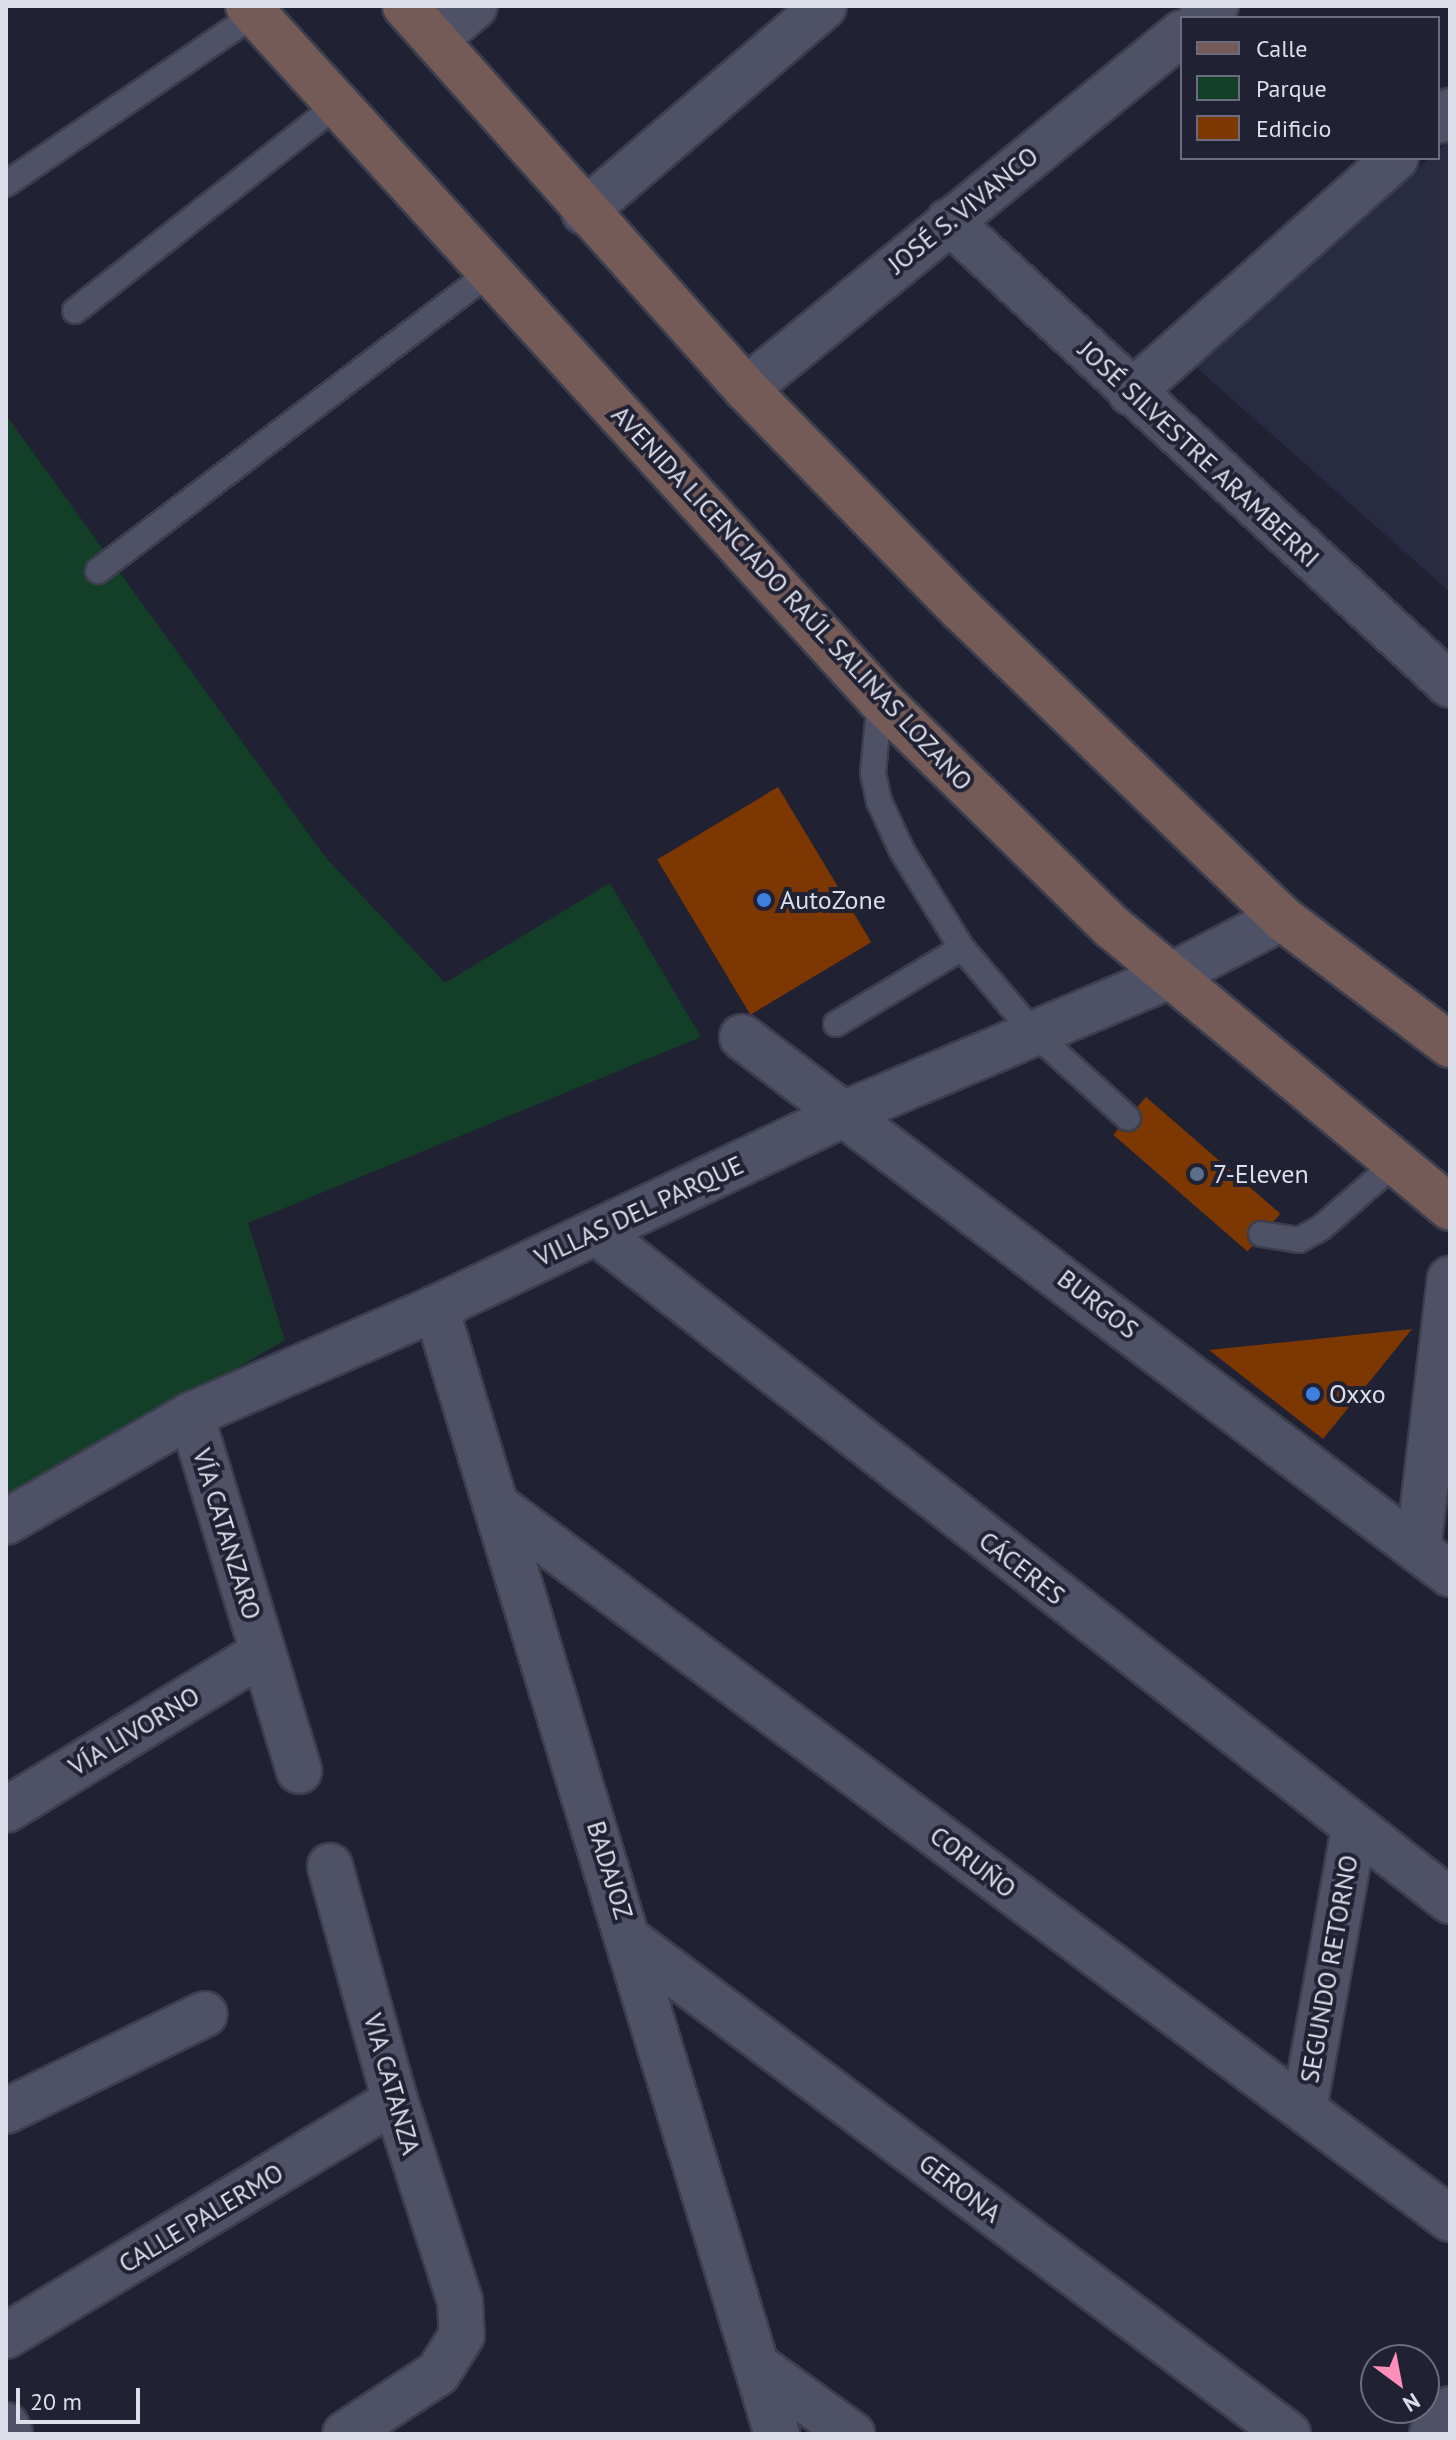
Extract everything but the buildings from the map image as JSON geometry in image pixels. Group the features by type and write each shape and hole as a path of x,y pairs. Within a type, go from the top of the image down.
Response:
{"main road":[{"path":"405,6 584,212 746,389 962,610 1282,918 1450,1045"},
{"name":"AVENIDA LICENCIADO RAÚL SALINAS LOZANO","path":"252,10 880,700 1097,913 1399,1160 1450,1208"}],"street":[{"path":"435,40 475,6"},
{"path":"584,212 824,6"},
{"name":"JOSÉ S. VIVANCO","path":"746,389 1180,35"},
{"path":"1131,393 1394,160"},
{"name":"JOSÉ SILVESTRE ARAMBERRI","path":"949,221 1131,393 1450,685"},
{"name":"VILLAS DEL PARQUE","path":"6,1522 191,1415 436,1308 848,1112 1172,975 1282,918"},
{"name":"BURGOS","path":"742,1037 848,1112 1434,1562"},
{"name":"CÁCERES","path":"596,1232 1354,1829 1450,1901"},
{"path":"1434,1562 1450,1279"},
{"name":"BADAJOZ","path":"436,1308 632,1942 777,2434"},
{"name":"VÍA CATANZARO","path":"191,1415 299,1771"},
{"name":"CORUÑO","path":"496,1505 1450,2219"},
{"name":"VÍA LIVORNO","path":"6,1810 262,1653"},
{"name":"SEGUNDO RETORNO","path":"1304,2109 1354,1829"},
{"name":"VIA CATANZA","path":"330,1866 395,2100 460,2301 462,2335 455,2353 412,2392 345,2434"},
{"name":"GERONA","path":"632,1942 1288,2434"},
{"path":"6,2111 205,2014"},
{"name":"CALLE PALERMO","path":"6,2336 395,2100"},
{"path":"759,2367 852,2434"},
{"path":"1432,2434 1450,2409"},
{"path":"6,2425 10,2434"}],"lane":[{"path":"6,184 252,10"},
{"path":"75,311 337,105"},
{"path":"98,571 490,272"},
{"path":"880,700 873,773 879,801 895,839 962,948 1033,1032 1128,1118"},
{"path":"836,1024 962,948"},
{"path":"1261,1234 1299,1240 1321,1228 1399,1160"}],"shaded area":[{"path":"1450,141 1450,592 1190,362 1428,160 1440,160 1440,149"}],"green space":[{"path":"6,415 326,858 445,983 610,883 701,1037 248,1223 285,1340 6,1503"}],"place":[{"name":"AutoZone","path":"764,900"},
{"name":"7-Eleven","path":"1197,1174"},
{"name":"Oxxo","path":"1313,1394"}]}
